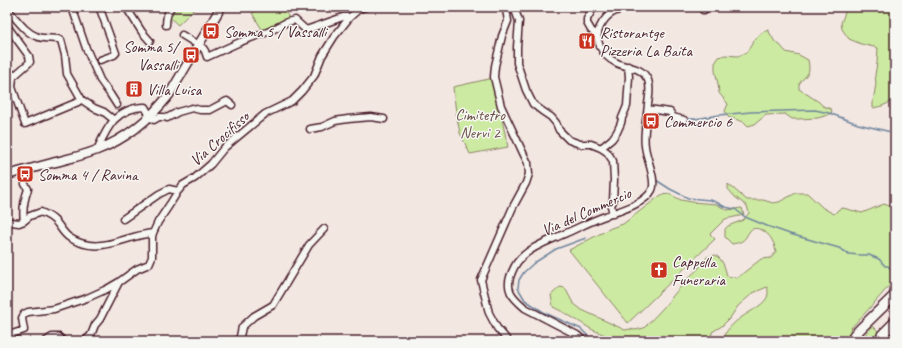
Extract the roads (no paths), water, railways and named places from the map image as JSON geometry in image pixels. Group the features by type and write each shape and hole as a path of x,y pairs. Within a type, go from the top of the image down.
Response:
{"highway":[{"path":"854,335 895,295"},
{"path":"882,335 894,322"}],"main road":[{"path":"7,175 66,160 97,150 129,134 160,107 170,95 221,7"}],"street":[{"path":"16,7 8,13 32,34 39,37 61,40 65,55 67,74 82,100 94,108 104,112 114,120"},
{"path":"72,7 86,48 100,80 117,105"},
{"path":"100,60 116,53 100,9 106,7"},
{"path":"126,7 142,32 150,41"},
{"path":"166,25 167,13 171,7"},
{"path":"182,35 203,48 206,56 208,57 240,42 270,31 287,22 295,20 306,30 343,17 350,17 359,9 364,7"},
{"path":"505,7 508,20 502,36 494,77 502,106 528,163 529,174 481,280 489,313 497,328 508,341"},
{"name":"Via del Commercio","path":"584,341 577,335 525,308 512,295 508,286 513,270 524,256 541,244 646,199 653,190 654,182 645,146 650,88 648,80 641,71 616,63 607,56 598,44 597,36 587,23 594,7"},
{"path":"597,36 600,25 609,14 619,9 631,7"},
{"path":"703,7 703,10 707,7"},
{"path":"516,10 519,21 517,40 518,63 526,90 533,104 551,117 559,130 569,140 580,144 591,144 602,148 607,152 613,161 614,180 613,201 611,206 613,214"},
{"name":"Via Crocifisso","path":"85,341 91,335 119,282 137,269 149,264 152,257 152,237 158,222 178,191 183,185 195,178 211,164 224,148 265,114 292,101 302,91 314,76 322,56 334,37 350,17"},
{"path":"7,26 29,56 30,62 13,77 12,87 25,124 78,102"},
{"path":"602,148 617,132 627,106 629,77 628,66"},
{"path":"97,150 107,128 114,120 122,113 137,107 148,106 150,116 154,120 159,117 167,118 178,112 192,108 210,110 227,101 232,105"},
{"path":"648,109 670,112 674,117 684,120"},
{"path":"310,129 322,127 334,121 384,118"},
{"path":"24,221 23,207 28,189 25,184"},
{"name":"Via Crocifisso","path":"123,219 159,194 169,189 178,191"},
{"path":"7,223 19,223 30,216 41,212 55,220 60,229 68,237 79,242 97,245 105,245 154,233"},
{"path":"239,341 242,327 254,316 273,305 309,245 324,230"},
{"path":"7,337 24,330 22,318 24,314 28,312 54,309 88,298 119,282"},
{"path":"46,341 52,337 59,337 63,341"}],"waterway":[{"path":"685,118 695,119 751,112 815,110 829,113 858,124 895,133"},
{"path":"651,113 658,113"},
{"path":"656,180 688,198 716,202 725,207 735,209 745,217 767,226 839,248 849,254 869,255 879,259 885,266 888,266 895,273"},
{"path":"586,238 556,249 534,263 524,272 519,280 518,288 525,300 545,313 581,329 593,341"}],"tunnel":[{"path":"848,341 854,335"},
{"path":"876,341 882,335"}],"place":[{"name":"Somma 5 / Vassalli","path":"211,31"},
{"name":"Ristorantge Pizzeria La Baita","path":"587,41"},
{"name":"Somma 5/ Vassalli","path":"191,55"},
{"name":"Villa Luisa","path":"134,89"},
{"name":"Commercio 6","path":"651,121"},
{"name":"Somma 4 / Ravina","path":"25,174"},
{"name":"Cappella Funeraria","path":"659,270"}],"park label":[{"name":"Cimitetro Nervi 2","path":"480,123"}]}
